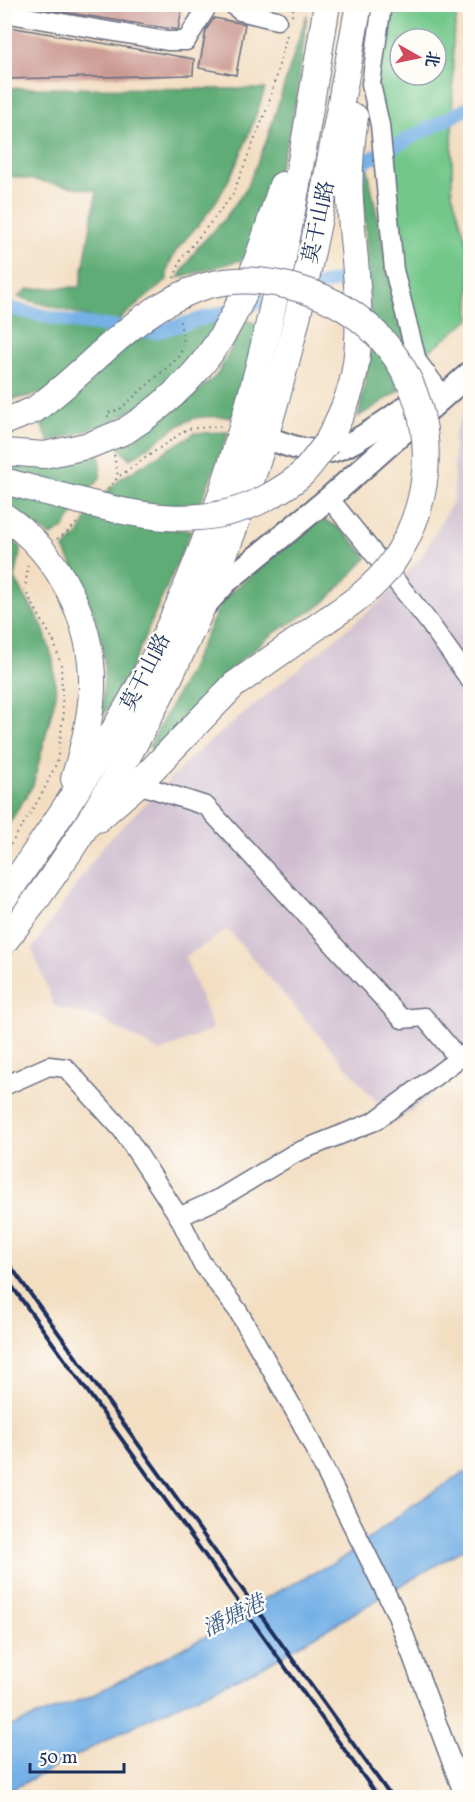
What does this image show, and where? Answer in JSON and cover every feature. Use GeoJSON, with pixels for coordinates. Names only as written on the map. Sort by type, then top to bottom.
{"type":"FeatureCollection","features":[{"type":"Feature","properties":{"kind":"highway"},"geometry":{"type":"LineString","coordinates":[[4,452],[44,455],[90,445],[125,431],[171,399],[221,341],[243,300],[270,262],[314,82],[327,4]]}},
{"type":"Feature","properties":{"kind":"highway"},"geometry":{"type":"LineString","coordinates":[[4,481],[136,514],[186,519],[221,515],[256,503],[302,473],[327,443],[344,411],[354,376],[358,340],[350,198],[350,150],[358,96],[360,4]]}},
{"type":"Feature","properties":{"kind":"highway","name":"莫干山路"},"geometry":{"type":"LineString","coordinates":[[4,898],[106,744],[158,650],[254,431],[298,308],[315,247],[360,4]]}},
{"type":"Feature","properties":{"kind":"highway","name":"莫干山路"},"geometry":{"type":"LineString","coordinates":[[4,942],[26,915],[76,840],[151,712],[232,535],[254,431],[270,321],[270,262]]}},
{"type":"Feature","properties":{"kind":"highway"},"geometry":{"type":"LineString","coordinates":[[4,422],[34,410],[65,388],[136,323],[169,300],[206,286],[238,281],[267,282],[316,294],[344,308],[377,334],[402,364],[420,406],[426,431],[427,460],[417,511],[392,563],[356,600],[234,685],[138,784],[76,840]]}},
{"type":"Feature","properties":{"kind":"highway"},"geometry":{"type":"LineString","coordinates":[[4,516],[54,566],[71,593],[88,641],[92,689],[84,745],[65,809]]}},
{"type":"Feature","properties":{"kind":"main road"},"geometry":{"type":"LineString","coordinates":[[254,431],[289,446],[329,451],[345,447],[471,358]]}},
{"type":"Feature","properties":{"kind":"main road","name":"莫干山路"},"geometry":{"type":"LineString","coordinates":[[200,609],[226,582],[329,498],[471,373]]}},
{"type":"Feature","properties":{"kind":"street"},"geometry":{"type":"LineString","coordinates":[[4,12],[167,41],[186,41],[209,4]]}},
{"type":"Feature","properties":{"kind":"street"},"geometry":{"type":"LineString","coordinates":[[232,4],[240,11],[277,20]]}},
{"type":"Feature","properties":{"kind":"street"},"geometry":{"type":"LineString","coordinates":[[382,4],[371,84],[380,125],[394,270],[417,362],[435,385]]}},
{"type":"Feature","properties":{"kind":"street"},"geometry":{"type":"LineString","coordinates":[[329,498],[428,621],[471,680]]}},
{"type":"Feature","properties":{"kind":"street"},"geometry":{"type":"LineString","coordinates":[[138,784],[206,806],[402,1020],[423,1017],[465,1054],[375,1120],[295,1153],[220,1197],[179,1217]]}},
{"type":"Feature","properties":{"kind":"street"},"geometry":{"type":"LineString","coordinates":[[4,1086],[49,1066],[66,1068],[123,1131],[179,1217],[201,1262],[238,1311],[301,1422],[359,1537],[396,1613],[465,1797]]}},
{"type":"Feature","properties":{"kind":"path"},"geometry":{"type":"LineString","coordinates":[[175,288],[174,278],[182,258],[232,196],[268,106],[294,4]]}},
{"type":"Feature","properties":{"kind":"path"},"geometry":{"type":"LineString","coordinates":[[177,308],[184,342]]}},
{"type":"Feature","properties":{"kind":"path"},"geometry":{"type":"LineString","coordinates":[[104,493],[118,477],[187,429],[254,431]]}},
{"type":"Feature","properties":{"kind":"path"},"geometry":{"type":"LineString","coordinates":[[53,541],[69,531],[83,516]]}},
{"type":"Feature","properties":{"kind":"path"},"geometry":{"type":"LineString","coordinates":[[4,855],[42,794],[57,762],[63,718],[63,687],[58,653],[26,590],[28,560]]}},
{"type":"Feature","properties":{"kind":"shaded area"},"geometry":{"type":"Polygon","coordinates":[[[470,396],[470,1066],[395,1123],[228,930],[185,957],[213,1029],[160,1052],[100,1019],[54,1006],[32,949],[103,846],[196,753],[382,600],[421,558],[454,499],[454,435],[470,396]]]}},
{"type":"Feature","properties":{"kind":"green space"},"geometry":{"type":"Polygon","coordinates":[[[387,5],[459,5],[453,38],[452,193],[470,253],[470,319],[429,351],[415,336],[394,270],[376,79],[387,5]]]}},
{"type":"Feature","properties":{"kind":"green space"},"geometry":{"type":"Polygon","coordinates":[[[307,14],[298,91],[289,136],[249,258],[178,278],[198,247],[223,221],[246,189],[266,142],[307,14]]]}},
{"type":"Feature","properties":{"kind":"green space"},"geometry":{"type":"Polygon","coordinates":[[[5,88],[265,89],[247,140],[232,173],[215,203],[174,254],[167,271],[167,280],[114,324],[18,297],[28,289],[80,287],[97,191],[5,175],[5,88]]]}},
{"type":"Feature","properties":{"kind":"green space"},"geometry":{"type":"Polygon","coordinates":[[[367,165],[389,276],[418,373],[370,314],[362,168],[367,165]]]}},
{"type":"Feature","properties":{"kind":"green space"},"geometry":{"type":"Polygon","coordinates":[[[5,313],[106,331],[53,391],[5,401],[5,313]]]}},
{"type":"Feature","properties":{"kind":"green space"},"geometry":{"type":"Polygon","coordinates":[[[246,320],[262,326],[234,417],[192,419],[130,459],[119,448],[181,405],[217,375],[246,320]]]}},
{"type":"Feature","properties":{"kind":"green space"},"geometry":{"type":"Polygon","coordinates":[[[220,321],[185,367],[148,401],[104,424],[49,442],[39,420],[65,403],[133,338],[220,321]]]}},
{"type":"Feature","properties":{"kind":"green space"},"geometry":{"type":"Polygon","coordinates":[[[369,340],[390,364],[399,391],[358,417],[371,351],[369,340]]]}},
{"type":"Feature","properties":{"kind":"green space"},"geometry":{"type":"Polygon","coordinates":[[[229,432],[199,507],[163,508],[104,494],[120,479],[195,433],[229,432]]]}},
{"type":"Feature","properties":{"kind":"green space"},"geometry":{"type":"Polygon","coordinates":[[[100,455],[100,478],[88,492],[5,474],[5,463],[66,460],[100,455]]]}},
{"type":"Feature","properties":{"kind":"green space"},"geometry":{"type":"Polygon","coordinates":[[[4,491],[76,510],[63,529],[51,536],[5,504],[4,491]]]}},
{"type":"Feature","properties":{"kind":"green space"},"geometry":{"type":"Polygon","coordinates":[[[90,512],[144,526],[191,531],[131,669],[101,719],[104,670],[99,633],[84,590],[64,549],[79,534],[90,512]]]}},
{"type":"Feature","properties":{"kind":"green space"},"geometry":{"type":"Polygon","coordinates":[[[323,520],[342,531],[367,558],[324,603],[274,633],[223,675],[154,750],[149,747],[223,599],[313,523],[323,520]]]}},
{"type":"Feature","properties":{"kind":"green space"},"geometry":{"type":"Polygon","coordinates":[[[5,531],[21,548],[15,579],[42,625],[53,660],[56,695],[33,785],[5,830],[5,531]]]}},
{"type":"Feature","properties":{"kind":"water"},"geometry":{"type":"Polygon","coordinates":[[[470,1469],[470,1545],[264,1666],[139,1723],[5,1793],[5,1728],[91,1696],[210,1634],[258,1602],[346,1556],[411,1506],[470,1469]]]}},
{"type":"Feature","properties":{"kind":"building"},"geometry":{"type":"Polygon","coordinates":[[[45,4],[183,4],[178,30],[44,9],[45,4]]]}},
{"type":"Feature","properties":{"kind":"building"},"geometry":{"type":"Polygon","coordinates":[[[214,18],[245,24],[236,75],[199,68],[206,30],[214,18]]]}},
{"type":"Feature","properties":{"kind":"building"},"geometry":{"type":"Polygon","coordinates":[[[4,26],[194,59],[193,75],[4,79],[4,26]]]}},
{"type":"Feature","properties":{"kind":"waterway"},"geometry":{"type":"LineString","coordinates":[[359,176],[358,165],[470,107]]}},
{"type":"Feature","properties":{"kind":"waterway"},"geometry":{"type":"LineString","coordinates":[[304,289],[361,275]]}},
{"type":"Feature","properties":{"kind":"waterway"},"geometry":{"type":"LineString","coordinates":[[4,307],[72,322],[156,332],[277,297]]}},
{"type":"Feature","properties":{"kind":"railway"},"geometry":{"type":"LineString","coordinates":[[4,1257],[392,1798]]}},
{"type":"Feature","properties":{"kind":"railway"},"geometry":{"type":"LineString","coordinates":[[4,1275],[379,1798]]}},
{"type":"Feature","properties":{"kind":"water label","name":"潘塘港"},"geometry":{"type":"Point","coordinates":[233,1615]}}]}
